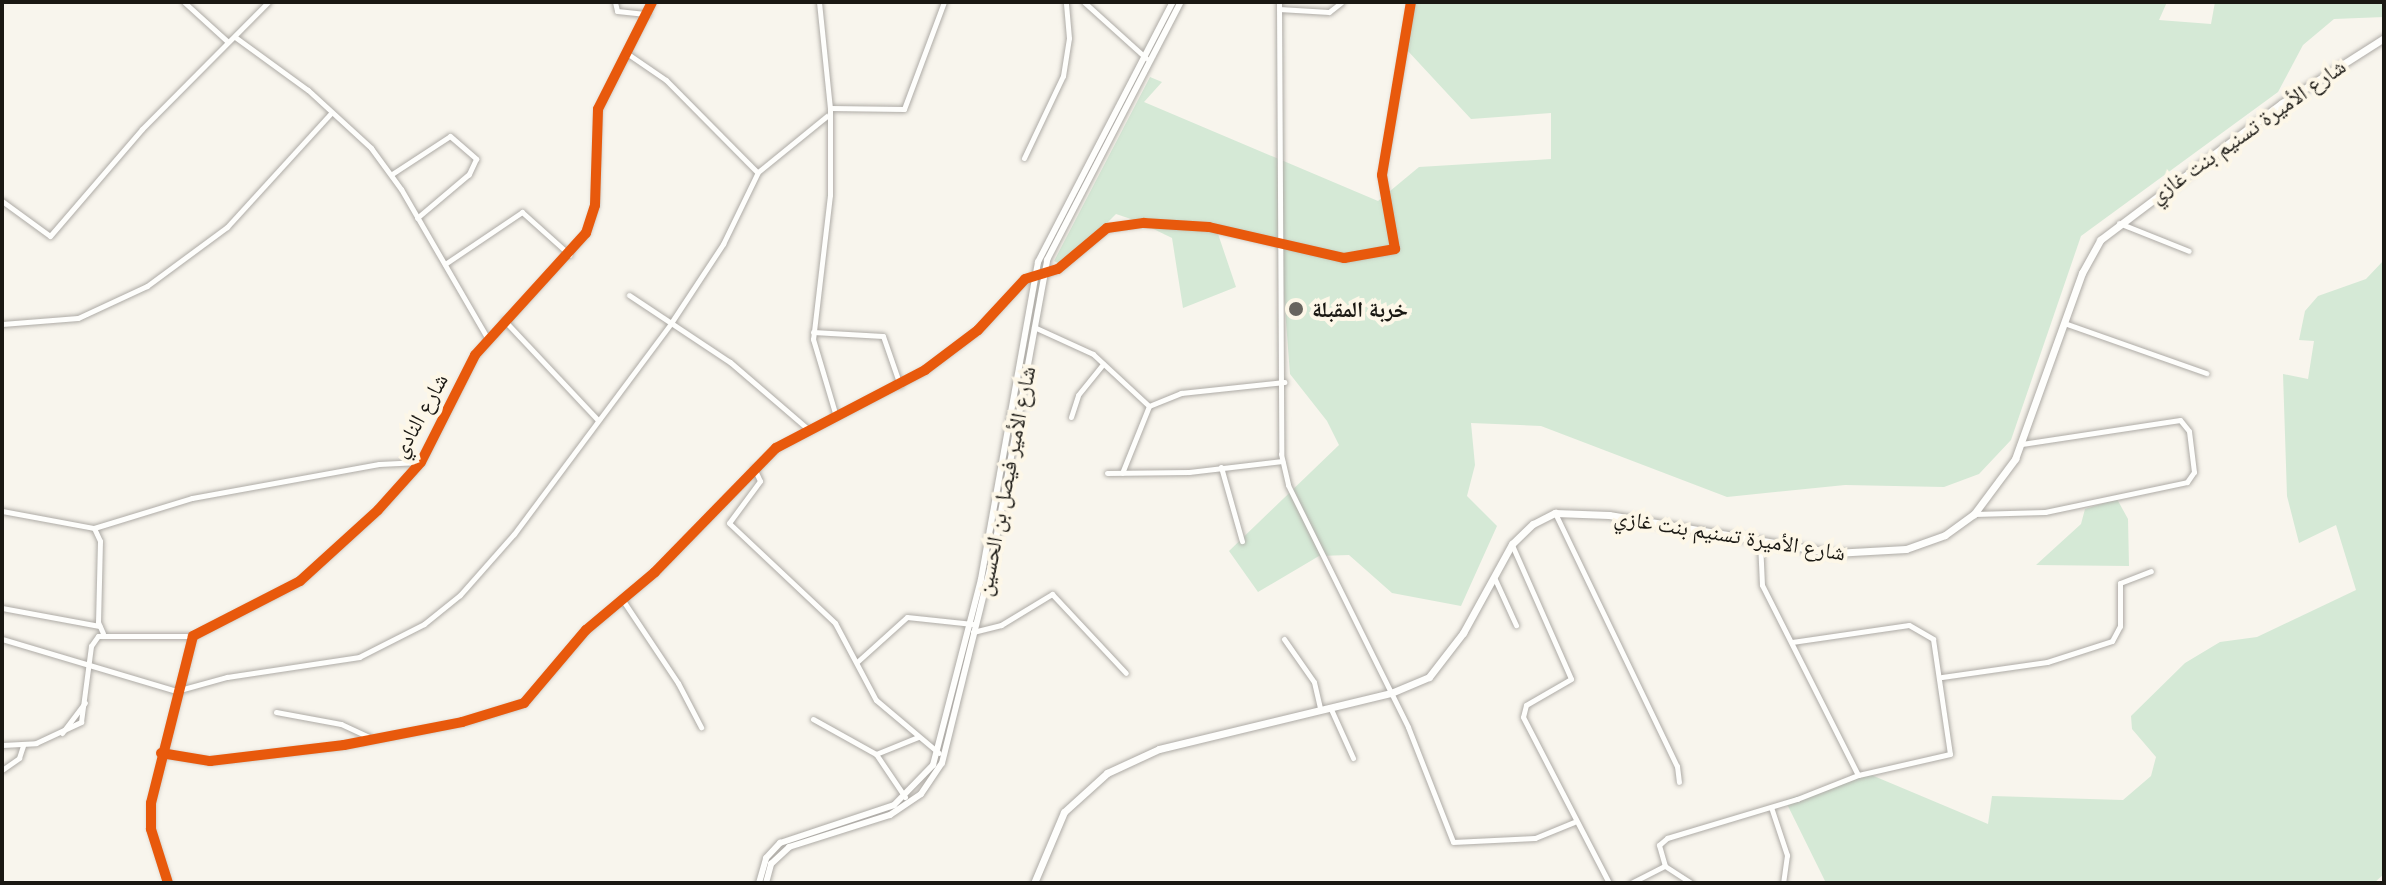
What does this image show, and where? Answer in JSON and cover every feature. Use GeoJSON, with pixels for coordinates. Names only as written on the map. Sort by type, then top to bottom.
{"type":"FeatureCollection","features":[{"type":"Feature","properties":{"kind":"main road","name":"شارع الأميرة تسنيم بنت غازي"},"geometry":{"type":"LineString","coordinates":[[1555,513],[1609,515],[1834,553],[1906,549],[1934,541],[1973,514],[2000,485],[2022,444],[2064,323],[2096,245],[2118,223],[2282,103],[2384,38]]}},
{"type":"Feature","properties":{"kind":"main road"},"geometry":{"type":"LineString","coordinates":[[1034,883],[1064,812],[1107,773],[1159,749],[1391,693],[1436,671],[1512,544],[1533,524],[1555,513]]}},
{"type":"Feature","properties":{"kind":"street"},"geometry":{"type":"LineString","coordinates":[[184,2],[228,42]]}},
{"type":"Feature","properties":{"kind":"street"},"geometry":{"type":"LineString","coordinates":[[2,201],[50,236],[142,129],[268,2]]}},
{"type":"Feature","properties":{"kind":"street"},"geometry":{"type":"LineString","coordinates":[[615,2],[617,11],[648,14]]}},
{"type":"Feature","properties":{"kind":"street","name":"شارع النادي"},"geometry":{"type":"LineString","coordinates":[[193,636],[300,581],[378,510],[421,462],[488,339],[570,255],[593,215],[598,109],[652,2]]}},
{"type":"Feature","properties":{"kind":"street"},"geometry":{"type":"LineString","coordinates":[[819,2],[830,108],[827,116],[830,195],[813,332],[836,416]]}},
{"type":"Feature","properties":{"kind":"street"},"geometry":{"type":"LineString","coordinates":[[830,108],[904,109],[944,2]]}},
{"type":"Feature","properties":{"kind":"street"},"geometry":{"type":"LineString","coordinates":[[1024,158],[1063,76],[1069,38],[1066,2]]}},
{"type":"Feature","properties":{"kind":"street"},"geometry":{"type":"LineString","coordinates":[[1084,2],[1147,58]]}},
{"type":"Feature","properties":{"kind":"street","name":"شارع الأمير فيصل بن الحسين"},"geometry":{"type":"LineString","coordinates":[[1147,58],[1173,2]]}},
{"type":"Feature","properties":{"kind":"street","name":"شارع الأمير فيصل بن الحسين"},"geometry":{"type":"LineString","coordinates":[[759,883],[766,858],[780,843],[877,813],[905,797],[939,753],[972,628],[1048,236],[1181,2]]}},
{"type":"Feature","properties":{"kind":"street"},"geometry":{"type":"LineString","coordinates":[[1342,2],[1329,12],[1279,6],[1284,382],[1282,461],[1299,514],[1391,693],[1456,844],[1541,837],[1574,822]]}},
{"type":"Feature","properties":{"kind":"street"},"geometry":{"type":"LineString","coordinates":[[161,753],[210,761],[462,722],[524,703],[586,630],[676,552],[754,468],[808,429],[900,385],[978,330],[1025,279],[1038,276],[1114,226],[1209,227],[1356,259],[1398,247],[1382,175],[1411,2]]}},
{"type":"Feature","properties":{"kind":"street"},"geometry":{"type":"LineString","coordinates":[[235,37],[363,138],[392,174],[488,339]]}},
{"type":"Feature","properties":{"kind":"street"},"geometry":{"type":"LineString","coordinates":[[628,54],[666,80],[757,172]]}},
{"type":"Feature","properties":{"kind":"street"},"geometry":{"type":"LineString","coordinates":[[2,324],[78,318],[147,286],[227,227],[331,113]]}},
{"type":"Feature","properties":{"kind":"street"},"geometry":{"type":"LineString","coordinates":[[2,639],[88,666],[154,681],[176,691],[227,677],[359,657],[424,624],[460,595],[514,534],[671,323],[723,244],[757,172],[827,116]]}},
{"type":"Feature","properties":{"kind":"street"},"geometry":{"type":"LineString","coordinates":[[392,174],[450,136],[476,159],[469,174],[417,218]]}},
{"type":"Feature","properties":{"kind":"street"},"geometry":{"type":"LineString","coordinates":[[445,264],[522,212],[570,255]]}},
{"type":"Feature","properties":{"kind":"street"},"geometry":{"type":"LineString","coordinates":[[2118,223],[2189,251]]}},
{"type":"Feature","properties":{"kind":"street","name":"شارع الأمير فيصل بن الحسين"},"geometry":{"type":"LineString","coordinates":[[766,883],[771,864],[789,847],[881,819],[929,785],[948,746],[1034,327],[1038,276]]}},
{"type":"Feature","properties":{"kind":"street"},"geometry":{"type":"LineString","coordinates":[[629,295],[730,362],[808,429]]}},
{"type":"Feature","properties":{"kind":"street"},"geometry":{"type":"LineString","coordinates":[[504,320],[597,419]]}},
{"type":"Feature","properties":{"kind":"street"},"geometry":{"type":"LineString","coordinates":[[2064,323],[2206,373]]}},
{"type":"Feature","properties":{"kind":"street"},"geometry":{"type":"LineString","coordinates":[[1034,327],[1076,343],[1149,406]]}},
{"type":"Feature","properties":{"kind":"street"},"geometry":{"type":"LineString","coordinates":[[813,332],[883,336],[900,385]]}},
{"type":"Feature","properties":{"kind":"street"},"geometry":{"type":"LineString","coordinates":[[1071,417],[1078,395],[1103,364]]}},
{"type":"Feature","properties":{"kind":"street"},"geometry":{"type":"LineString","coordinates":[[1122,473],[1131,461],[1149,406],[1181,393],[1284,382]]}},
{"type":"Feature","properties":{"kind":"street"},"geometry":{"type":"LineString","coordinates":[[1973,514],[2045,512],[2187,482],[2194,472],[2189,431],[2180,420],[2022,444]]}},
{"type":"Feature","properties":{"kind":"street"},"geometry":{"type":"LineString","coordinates":[[1131,461],[1136,473]]}},
{"type":"Feature","properties":{"kind":"street"},"geometry":{"type":"LineString","coordinates":[[1107,473],[1282,461]]}},
{"type":"Feature","properties":{"kind":"street"},"geometry":{"type":"LineString","coordinates":[[2,511],[94,528],[192,498],[379,464],[421,462]]}},
{"type":"Feature","properties":{"kind":"street"},"geometry":{"type":"LineString","coordinates":[[1221,467],[1242,541]]}},
{"type":"Feature","properties":{"kind":"street"},"geometry":{"type":"LineString","coordinates":[[754,468],[760,481],[729,523],[832,619],[871,694],[939,753]]}},
{"type":"Feature","properties":{"kind":"street"},"geometry":{"type":"LineString","coordinates":[[1555,513],[1677,766],[1679,782]]}},
{"type":"Feature","properties":{"kind":"street"},"geometry":{"type":"LineString","coordinates":[[94,528],[101,560],[99,626],[103,633]]}},
{"type":"Feature","properties":{"kind":"street"},"geometry":{"type":"LineString","coordinates":[[1760,541],[1762,585],[1858,775]]}},
{"type":"Feature","properties":{"kind":"street"},"geometry":{"type":"LineString","coordinates":[[1512,544],[1571,679],[1522,712],[1574,822],[1609,883]]}},
{"type":"Feature","properties":{"kind":"street"},"geometry":{"type":"LineString","coordinates":[[1942,677],[2047,662],[2112,641],[2120,626],[2120,583],[2151,571]]}},
{"type":"Feature","properties":{"kind":"street"},"geometry":{"type":"LineString","coordinates":[[1493,576],[1516,625]]}},
{"type":"Feature","properties":{"kind":"street"},"geometry":{"type":"LineString","coordinates":[[857,662],[907,617],[972,628],[1015,618],[1052,594],[1126,673]]}},
{"type":"Feature","properties":{"kind":"street"},"geometry":{"type":"LineString","coordinates":[[622,599],[678,683],[701,727]]}},
{"type":"Feature","properties":{"kind":"street"},"geometry":{"type":"LineString","coordinates":[[2,608],[99,626]]}},
{"type":"Feature","properties":{"kind":"street"},"geometry":{"type":"LineString","coordinates":[[1691,883],[1665,866],[1660,842],[1771,807],[1858,775],[1948,757],[1942,677],[1933,639],[1909,625],[1792,642]]}},
{"type":"Feature","properties":{"kind":"street"},"geometry":{"type":"LineString","coordinates":[[2,745],[23,746],[61,733],[80,714],[87,696],[88,666],[94,641],[103,633],[193,636],[161,753],[151,829],[168,883]]}},
{"type":"Feature","properties":{"kind":"street"},"geometry":{"type":"LineString","coordinates":[[1284,639],[1314,682],[1353,758]]}},
{"type":"Feature","properties":{"kind":"street"},"geometry":{"type":"LineString","coordinates":[[276,712],[341,724],[370,737]]}},
{"type":"Feature","properties":{"kind":"street"},"geometry":{"type":"LineString","coordinates":[[813,719],[876,754],[905,797]]}},
{"type":"Feature","properties":{"kind":"street"},"geometry":{"type":"LineString","coordinates":[[876,754],[918,737]]}},
{"type":"Feature","properties":{"kind":"street"},"geometry":{"type":"LineString","coordinates":[[2,770],[19,758],[23,746]]}},
{"type":"Feature","properties":{"kind":"street"},"geometry":{"type":"LineString","coordinates":[[1771,807],[1787,855],[1783,883]]}},
{"type":"Feature","properties":{"kind":"street"},"geometry":{"type":"LineString","coordinates":[[1631,883],[1665,866]]}},
{"type":"Feature","properties":{"kind":"green space"},"geometry":{"type":"Polygon","coordinates":[[[1415,2],[2167,2],[2159,20],[2211,24],[2215,2],[2384,2],[2384,17],[2334,19],[2303,45],[2278,92],[2081,236],[2011,440],[1979,474],[1944,487],[1845,485],[1727,497],[1541,426],[1471,423],[1475,465],[1467,496],[1497,526],[1461,606],[1392,593],[1349,555],[1319,556],[1258,592],[1229,551],[1339,445],[1327,421],[1290,374],[1280,244],[1216,228],[1236,287],[1183,308],[1172,238],[1137,221],[1116,214],[1064,266],[1054,261],[1150,77],[1162,82],[1144,102],[1378,201],[1419,167],[1551,159],[1551,113],[1471,119],[1407,50],[1415,2]]]}},
{"type":"Feature","properties":{"kind":"green space"},"geometry":{"type":"Polygon","coordinates":[[[2384,260],[2384,874],[2374,883],[1826,883],[1785,800],[1869,774],[1988,824],[1992,796],[2123,800],[2151,776],[2156,757],[2132,729],[2131,716],[2185,663],[2220,642],[2257,637],[2356,590],[2336,525],[2299,543],[2287,496],[2283,374],[2308,379],[2314,341],[2299,340],[2305,311],[2318,296],[2366,279],[2384,260]]]}},
{"type":"Feature","properties":{"kind":"green space"},"geometry":{"type":"Polygon","coordinates":[[[2117,499],[2128,519],[2129,566],[2036,565],[2081,524],[2085,509],[2117,499]]]}},
{"type":"Feature","properties":{"kind":"cycle path"},"geometry":{"type":"LineString","coordinates":[[168,883],[151,829],[151,803],[193,636],[300,581],[378,510],[421,462],[475,355],[586,233],[595,205],[598,109],[652,2]]}},
{"type":"Feature","properties":{"kind":"cycle path"},"geometry":{"type":"LineString","coordinates":[[161,753],[210,761],[344,745],[462,722],[524,703],[586,630],[655,572],[776,448],[925,370],[978,330],[1025,279],[1058,269],[1107,228],[1144,223],[1209,227],[1344,258],[1395,249],[1382,175],[1411,2]]}},
{"type":"Feature","properties":{"kind":"place","name":"خربة المقبلة"},"geometry":{"type":"Point","coordinates":[1296,309]}}]}
